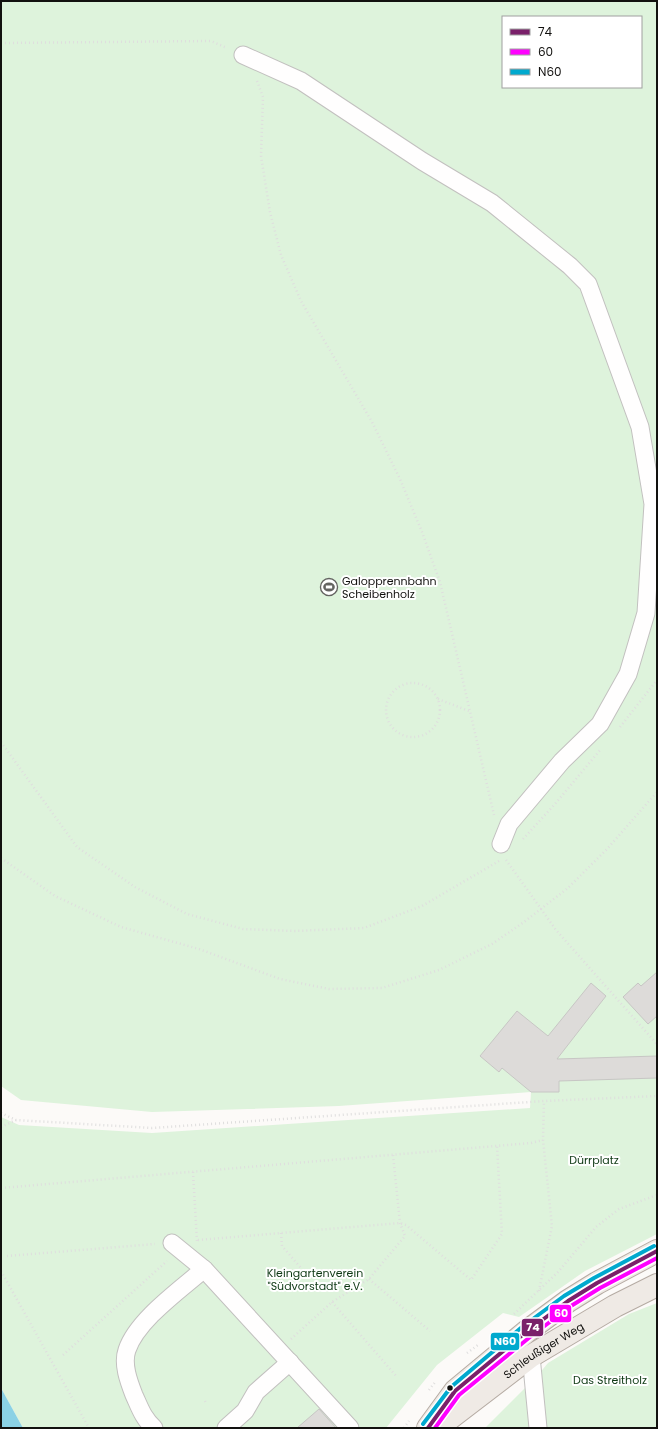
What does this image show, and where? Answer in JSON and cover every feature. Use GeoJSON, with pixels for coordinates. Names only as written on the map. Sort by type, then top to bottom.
{"type":"FeatureCollection","features":[{"type":"Feature","properties":{"kind":"main road","name":"Schleußiger Weg"},"geometry":{"type":"LineString","coordinates":[[428,1428],[455,1391],[526,1332],[580,1294],[627,1266],[657,1251]]}},
{"type":"Feature","properties":{"kind":"main road","name":"Schleußiger Weg"},"geometry":{"type":"LineString","coordinates":[[437,1428],[531,1356],[615,1306],[657,1285]]}},
{"type":"Feature","properties":{"kind":"lane"},"geometry":{"type":"LineString","coordinates":[[243,55],[301,81],[422,161],[492,204],[570,266],[588,284],[640,426],[653,504],[646,613],[628,674],[600,724],[562,761],[509,824],[501,844]]}},
{"type":"Feature","properties":{"kind":"lane"},"geometry":{"type":"LineString","coordinates":[[176,1246],[204,1269],[350,1428]]}},
{"type":"Feature","properties":{"kind":"lane"},"geometry":{"type":"LineString","coordinates":[[154,1428],[145,1420],[127,1378],[126,1352],[135,1333],[155,1312],[204,1269]]}},
{"type":"Feature","properties":{"kind":"lane"},"geometry":{"type":"LineString","coordinates":[[226,1428],[245,1411],[256,1392],[284,1356]]}},
{"type":"Feature","properties":{"kind":"lane"},"geometry":{"type":"LineString","coordinates":[[531,1356],[538,1428]]}},
{"type":"Feature","properties":{"kind":"path"},"geometry":{"type":"LineString","coordinates":[[1,43],[211,41],[243,55],[253,70],[263,97],[261,156],[270,212],[281,255],[301,301],[372,422],[400,478],[440,582],[501,844]]}},
{"type":"Feature","properties":{"kind":"path"},"geometry":{"type":"LineString","coordinates":[[619,728],[657,680]]}},
{"type":"Feature","properties":{"kind":"path"},"geometry":{"type":"LineString","coordinates":[[438,699],[440,708],[435,725],[429,732],[421,736],[412,737],[399,733],[390,724],[386,716],[388,698],[400,685],[409,683],[418,683],[426,686],[438,699],[470,711]]}},
{"type":"Feature","properties":{"kind":"path"},"geometry":{"type":"LineString","coordinates":[[1,742],[77,847],[135,887],[187,914],[243,929],[295,931],[364,928],[422,906],[505,858],[540,911],[656,1043],[657,1042]]}},
{"type":"Feature","properties":{"kind":"path"},"geometry":{"type":"LineString","coordinates":[[520,842],[556,804],[604,746]]}},
{"type":"Feature","properties":{"kind":"path"},"geometry":{"type":"LineString","coordinates":[[1,858],[55,896],[121,927],[199,949],[280,979],[329,989],[382,988],[439,970],[492,944],[540,911],[568,888],[607,849],[657,792]]}},
{"type":"Feature","properties":{"kind":"path"},"geometry":{"type":"LineString","coordinates":[[1,1113],[16,1120],[152,1128],[544,1101],[657,1096]]}},
{"type":"Feature","properties":{"kind":"path"},"geometry":{"type":"LineString","coordinates":[[539,1291],[552,1226],[543,1140],[544,1101]]}},
{"type":"Feature","properties":{"kind":"path"},"geometry":{"type":"LineString","coordinates":[[1,1127],[16,1120]]}},
{"type":"Feature","properties":{"kind":"path"},"geometry":{"type":"LineString","coordinates":[[1,1188],[531,1143],[543,1140]]}},
{"type":"Feature","properties":{"kind":"path"},"geometry":{"type":"LineString","coordinates":[[7,1256],[176,1246],[198,1240],[400,1224],[406,1225],[470,1280],[502,1234],[497,1146]]}},
{"type":"Feature","properties":{"kind":"path"},"geometry":{"type":"LineString","coordinates":[[393,1155],[400,1224],[405,1236]]}},
{"type":"Feature","properties":{"kind":"path"},"geometry":{"type":"LineString","coordinates":[[193,1172],[198,1240]]}},
{"type":"Feature","properties":{"kind":"path"},"geometry":{"type":"LineString","coordinates":[[512,1320],[513,1315],[558,1272],[596,1227],[619,1209],[641,1199],[657,1195]]}},
{"type":"Feature","properties":{"kind":"path"},"geometry":{"type":"LineString","coordinates":[[284,1356],[332,1302],[369,1279],[410,1229]]}},
{"type":"Feature","properties":{"kind":"path"},"geometry":{"type":"LineString","coordinates":[[281,1234],[282,1246],[301,1268]]}},
{"type":"Feature","properties":{"kind":"path"},"geometry":{"type":"LineString","coordinates":[[63,1355],[176,1246],[198,1240]]}},
{"type":"Feature","properties":{"kind":"path"},"geometry":{"type":"LineString","coordinates":[[1,1271],[89,1428]]}},
{"type":"Feature","properties":{"kind":"path"},"geometry":{"type":"LineString","coordinates":[[369,1279],[430,1331]]}},
{"type":"Feature","properties":{"kind":"path"},"geometry":{"type":"LineString","coordinates":[[332,1302],[397,1377]]}},
{"type":"Feature","properties":{"kind":"green space","name":"Galopprennbahn Scheibenholz"},"geometry":{"type":"Polygon","coordinates":[[[1,1],[657,1],[657,1234],[585,1271],[519,1317],[503,1313],[437,1365],[386,1428],[23,1428],[1,1388],[1,1117],[19,1125],[152,1133],[530,1108],[531,1092],[339,1106],[152,1112],[21,1100],[1,1086],[1,1]]]}},
{"type":"Feature","properties":{"kind":"green space","name":"Das Streitholz"},"geometry":{"type":"Polygon","coordinates":[[[657,1303],[657,1428],[544,1428],[538,1375],[548,1363],[629,1314],[657,1303]]]}},
{"type":"Feature","properties":{"kind":"green space"},"geometry":{"type":"Polygon","coordinates":[[[526,1387],[530,1428],[485,1428],[526,1387]]]}},
{"type":"Feature","properties":{"kind":"water"},"geometry":{"type":"Polygon","coordinates":[[[1,1388],[23,1428],[1,1428],[1,1388]]]}},
{"type":"Feature","properties":{"kind":"building"},"geometry":{"type":"Polygon","coordinates":[[[657,972],[657,1016],[648,1024],[623,997],[638,983],[641,986],[657,972]]]}},
{"type":"Feature","properties":{"kind":"building"},"geometry":{"type":"Polygon","coordinates":[[[591,983],[606,996],[557,1059],[657,1056],[657,1078],[559,1081],[559,1092],[531,1092],[502,1068],[499,1072],[480,1056],[517,1011],[548,1036],[591,983]]]}},
{"type":"Feature","properties":{"kind":"building"},"geometry":{"type":"Polygon","coordinates":[[[319,1409],[336,1428],[297,1428],[319,1409]]]}},
{"type":"Feature","properties":{"kind":"transit line","name":"N60"},"geometry":{"type":"LineString","coordinates":[[423,1424],[451,1387],[522,1327],[564,1296],[654,1246]]}},
{"type":"Feature","properties":{"kind":"transit line","name":"74"},"geometry":{"type":"LineString","coordinates":[[428,1428],[455,1391],[526,1332],[568,1301],[597,1283],[657,1251]]}},
{"type":"Feature","properties":{"kind":"transit line","name":"60"},"geometry":{"type":"LineString","coordinates":[[435,1428],[459,1395],[530,1337],[571,1306],[600,1288],[657,1258]]}},
{"type":"Feature","properties":{"kind":"place","name":"Galopprennbahn Scheibenholz"},"geometry":{"type":"Point","coordinates":[329,587]}},
{"type":"Feature","properties":{"kind":"park label","name":"Dürrplatz"},"geometry":{"type":"Point","coordinates":[594,1160]}},
{"type":"Feature","properties":{"kind":"park label","name":"Kleingartenverein \"Südvorstadt\" e.V."},"geometry":{"type":"Point","coordinates":[315,1279]}}]}
